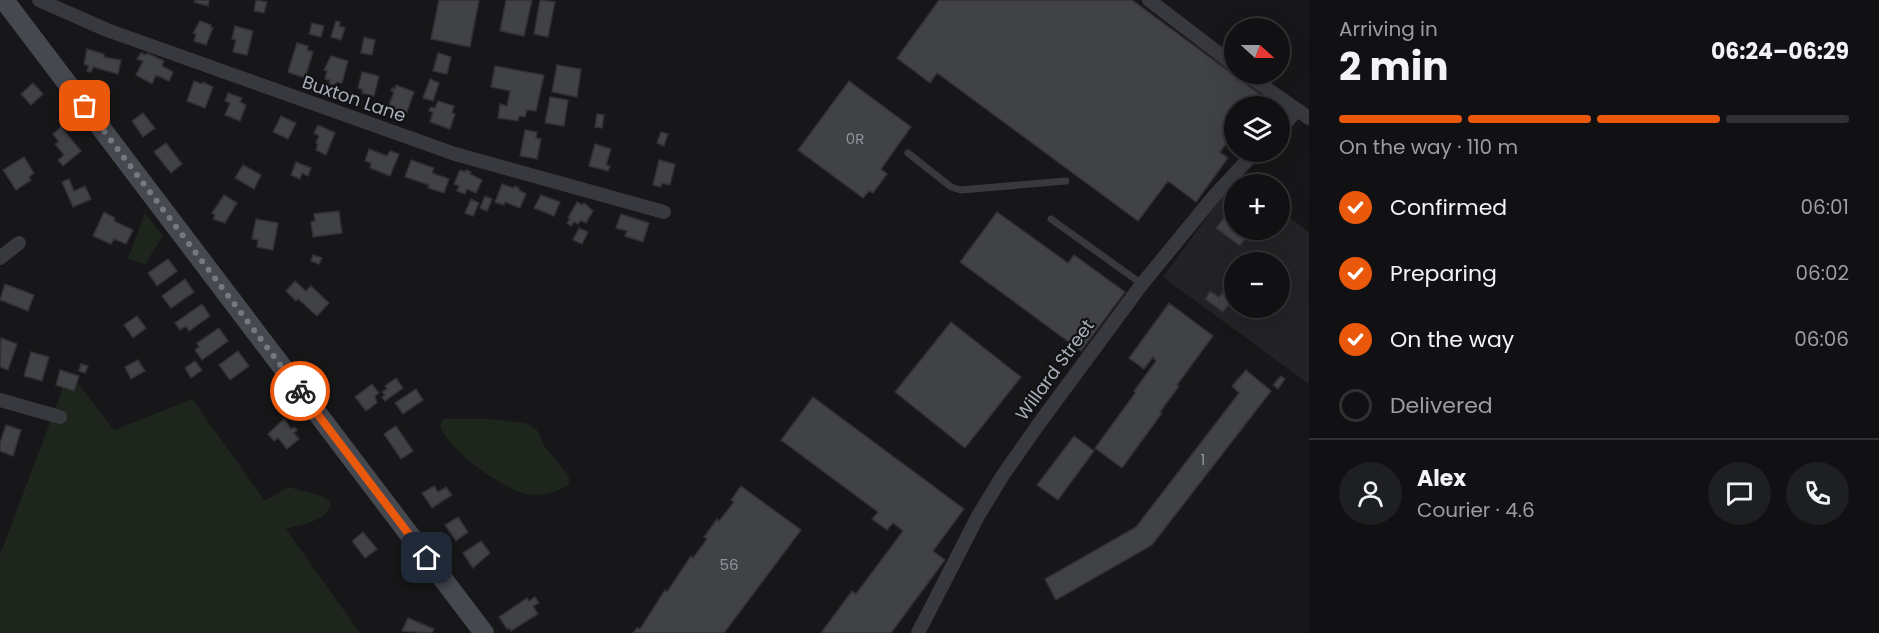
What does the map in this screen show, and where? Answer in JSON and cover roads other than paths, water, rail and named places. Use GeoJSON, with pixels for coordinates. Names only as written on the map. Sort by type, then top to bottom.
{"type":"FeatureCollection","features":[{"type":"Feature","properties":{"kind":"main road"},"geometry":{"type":"LineString","coordinates":[[4,0],[484,633]]}},
{"type":"Feature","properties":{"kind":"street","name":"Buxton Lane"},"geometry":{"type":"LineString","coordinates":[[39,0],[125,37],[455,154],[664,212]]}},
{"type":"Feature","properties":{"kind":"street"},"geometry":{"type":"LineString","coordinates":[[1149,0],[1224,57]]}},
{"type":"Feature","properties":{"kind":"street"},"geometry":{"type":"LineString","coordinates":[[1260,84],[1309,118]]}},
{"type":"Feature","properties":{"kind":"street"},"geometry":{"type":"LineString","coordinates":[[1290,118],[1297,110]]}},
{"type":"Feature","properties":{"kind":"street","name":"Willard Street"},"geometry":{"type":"LineString","coordinates":[[918,633],[978,516],[1003,475],[1142,284],[1215,195],[1246,162]]}},
{"type":"Feature","properties":{"kind":"street"},"geometry":{"type":"LineString","coordinates":[[0,258],[19,243]]}},
{"type":"Feature","properties":{"kind":"street"},"geometry":{"type":"LineString","coordinates":[[0,400],[60,417]]}},
{"type":"Feature","properties":{"kind":"lane"},"geometry":{"type":"LineString","coordinates":[[908,153],[951,187],[961,190],[1066,182]]}},
{"type":"Feature","properties":{"kind":"lane"},"geometry":{"type":"LineString","coordinates":[[1051,219],[1142,284]]}}]}
